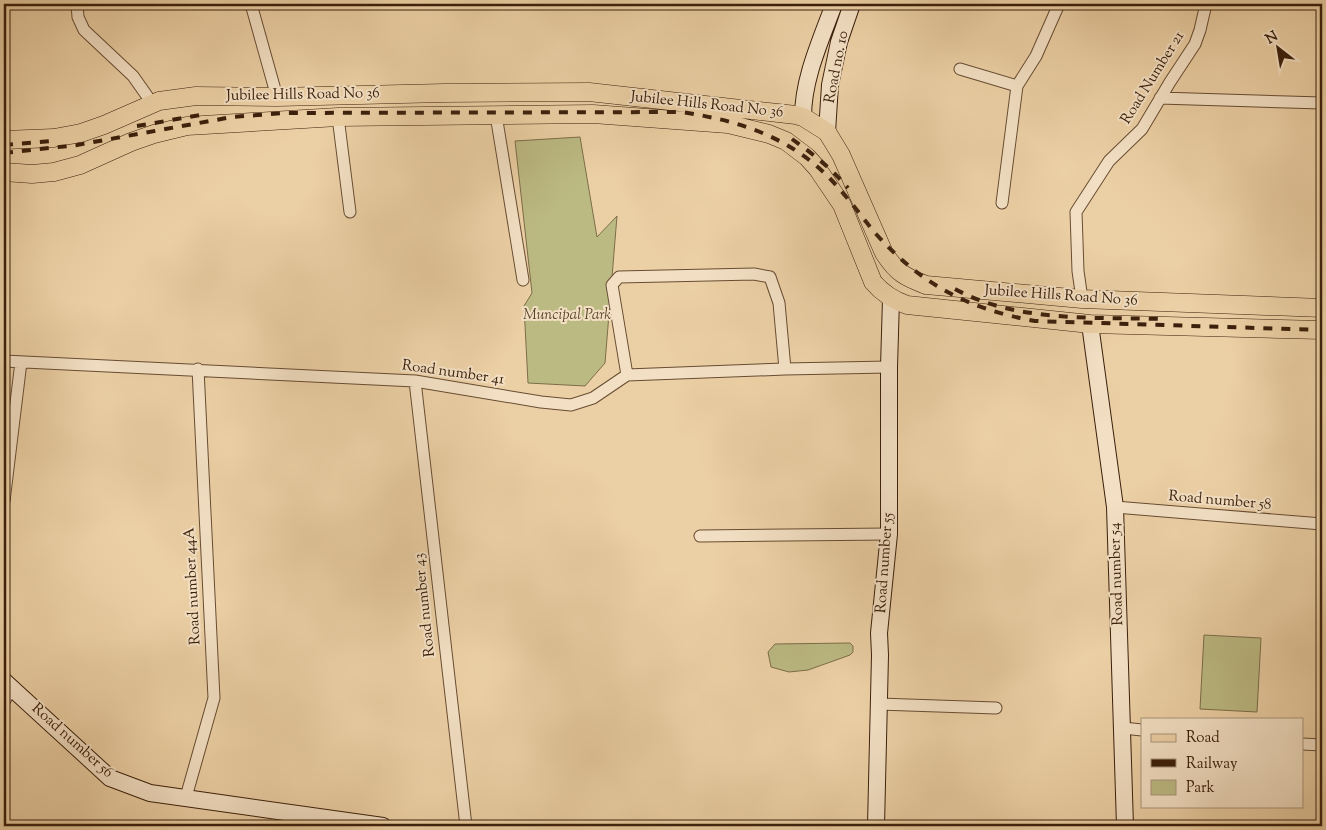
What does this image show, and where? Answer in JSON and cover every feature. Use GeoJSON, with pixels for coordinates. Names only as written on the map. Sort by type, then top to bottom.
{"type":"FeatureCollection","features":[{"type":"Feature","properties":{"kind":"main road","name":"Jubilee Hills Road No 36"},"geometry":{"type":"LineString","coordinates":[[4,140],[54,138],[80,133],[104,125],[159,101],[196,96],[277,97],[589,92],[803,111],[827,132],[841,155],[884,254],[893,267],[904,277],[938,288],[1082,299],[1322,308]]}},
{"type":"Feature","properties":{"kind":"main road"},"geometry":{"type":"LineString","coordinates":[[443,117],[444,93]]}},
{"type":"Feature","properties":{"kind":"main road","name":"Jubilee Hills Road No 36"},"geometry":{"type":"LineString","coordinates":[[4,172],[32,174],[54,172],[80,165],[131,142],[154,134],[187,126],[338,117],[593,114],[728,124],[769,134],[786,141],[807,157],[817,168],[842,205],[873,282],[881,292],[891,299],[907,305],[1090,324],[1322,330]]}},
{"type":"Feature","properties":{"kind":"street"},"geometry":{"type":"LineString","coordinates":[[76,4],[78,17],[84,30],[133,76],[152,104]]}},
{"type":"Feature","properties":{"kind":"street"},"geometry":{"type":"LineString","coordinates":[[251,4],[277,97]]}},
{"type":"Feature","properties":{"kind":"street"},"geometry":{"type":"LineString","coordinates":[[803,111],[808,80],[834,4]]}},
{"type":"Feature","properties":{"kind":"street","name":"Road no. 10"},"geometry":{"type":"LineString","coordinates":[[827,132],[830,85],[839,42],[852,4]]}},
{"type":"Feature","properties":{"kind":"street"},"geometry":{"type":"LineString","coordinates":[[1002,203],[1017,86],[1036,56],[1059,4]]}},
{"type":"Feature","properties":{"kind":"street","name":"Road Number 21"},"geometry":{"type":"LineString","coordinates":[[1082,299],[1078,271],[1076,212],[1109,161],[1142,129],[1195,44],[1206,4]]}},
{"type":"Feature","properties":{"kind":"street"},"geometry":{"type":"LineString","coordinates":[[960,69],[1017,86]]}},
{"type":"Feature","properties":{"kind":"street"},"geometry":{"type":"LineString","coordinates":[[808,80],[814,90],[818,91],[824,90],[830,85]]}},
{"type":"Feature","properties":{"kind":"street"},"geometry":{"type":"LineString","coordinates":[[1160,98],[1322,103]]}},
{"type":"Feature","properties":{"kind":"street"},"geometry":{"type":"LineString","coordinates":[[496,115],[523,280]]}},
{"type":"Feature","properties":{"kind":"street"},"geometry":{"type":"LineString","coordinates":[[338,117],[350,212]]}},
{"type":"Feature","properties":{"kind":"street"},"geometry":{"type":"LineString","coordinates":[[785,369],[779,303],[770,277],[754,274],[618,277],[612,285],[627,375],[785,369],[889,368]]}},
{"type":"Feature","properties":{"kind":"street","name":"Road number 55"},"geometry":{"type":"LineString","coordinates":[[876,826],[879,633],[889,534],[891,299]]}},
{"type":"Feature","properties":{"kind":"street","name":"Road number 54"},"geometry":{"type":"LineString","coordinates":[[1090,324],[1115,507],[1125,826]]}},
{"type":"Feature","properties":{"kind":"street","name":"Road number 41"},"geometry":{"type":"LineString","coordinates":[[4,361],[415,381],[541,402],[571,405],[593,398],[627,375]]}},
{"type":"Feature","properties":{"kind":"street"},"geometry":{"type":"LineString","coordinates":[[4,501],[21,362]]}},
{"type":"Feature","properties":{"kind":"street","name":"Road number 44A"},"geometry":{"type":"LineString","coordinates":[[186,797],[214,698],[198,369]]}},
{"type":"Feature","properties":{"kind":"street","name":"Road number 43"},"geometry":{"type":"LineString","coordinates":[[415,381],[466,826]]}},
{"type":"Feature","properties":{"kind":"street","name":"Road number 58"},"geometry":{"type":"LineString","coordinates":[[1115,507],[1322,524]]}},
{"type":"Feature","properties":{"kind":"street"},"geometry":{"type":"LineString","coordinates":[[700,536],[889,534]]}},
{"type":"Feature","properties":{"kind":"street"},"geometry":{"type":"LineString","coordinates":[[4,702],[8,684]]}},
{"type":"Feature","properties":{"kind":"street","name":"Road number 56"},"geometry":{"type":"LineString","coordinates":[[8,684],[110,778],[150,793],[383,826]]}},
{"type":"Feature","properties":{"kind":"street"},"geometry":{"type":"LineString","coordinates":[[879,704],[996,708]]}},
{"type":"Feature","properties":{"kind":"street"},"geometry":{"type":"LineString","coordinates":[[1123,728],[1141,730]]}},
{"type":"Feature","properties":{"kind":"street"},"geometry":{"type":"LineString","coordinates":[[1304,744],[1322,745]]}},
{"type":"Feature","properties":{"kind":"green space","name":"Muncipal Park"},"geometry":{"type":"Polygon","coordinates":[[[580,137],[597,237],[617,216],[605,363],[585,386],[528,383],[524,306],[532,293],[515,141],[580,137]]]}},
{"type":"Feature","properties":{"kind":"green space"},"geometry":{"type":"Polygon","coordinates":[[[1204,635],[1261,638],[1257,712],[1200,709],[1204,635]]]}},
{"type":"Feature","properties":{"kind":"green space"},"geometry":{"type":"Polygon","coordinates":[[[850,643],[853,646],[853,652],[850,655],[808,670],[789,672],[771,667],[768,652],[775,644],[850,643]]]}},
{"type":"Feature","properties":{"kind":"railway"},"geometry":{"type":"LineString","coordinates":[[4,153],[77,145],[232,117],[284,113],[681,112],[751,128],[798,152],[831,179],[876,234],[911,267],[929,281],[948,292],[988,310],[1035,321],[1322,330]]}},
{"type":"Feature","properties":{"kind":"railway"},"geometry":{"type":"LineString","coordinates":[[137,126],[206,114]]}},
{"type":"Feature","properties":{"kind":"railway"},"geometry":{"type":"LineString","coordinates":[[792,139],[822,162],[848,188]]}},
{"type":"Feature","properties":{"kind":"railway"},"geometry":{"type":"LineString","coordinates":[[4,145],[51,141]]}},
{"type":"Feature","properties":{"kind":"railway"},"geometry":{"type":"LineString","coordinates":[[955,289],[979,300],[1004,308],[1031,313],[1085,318],[1166,319]]}}]}
